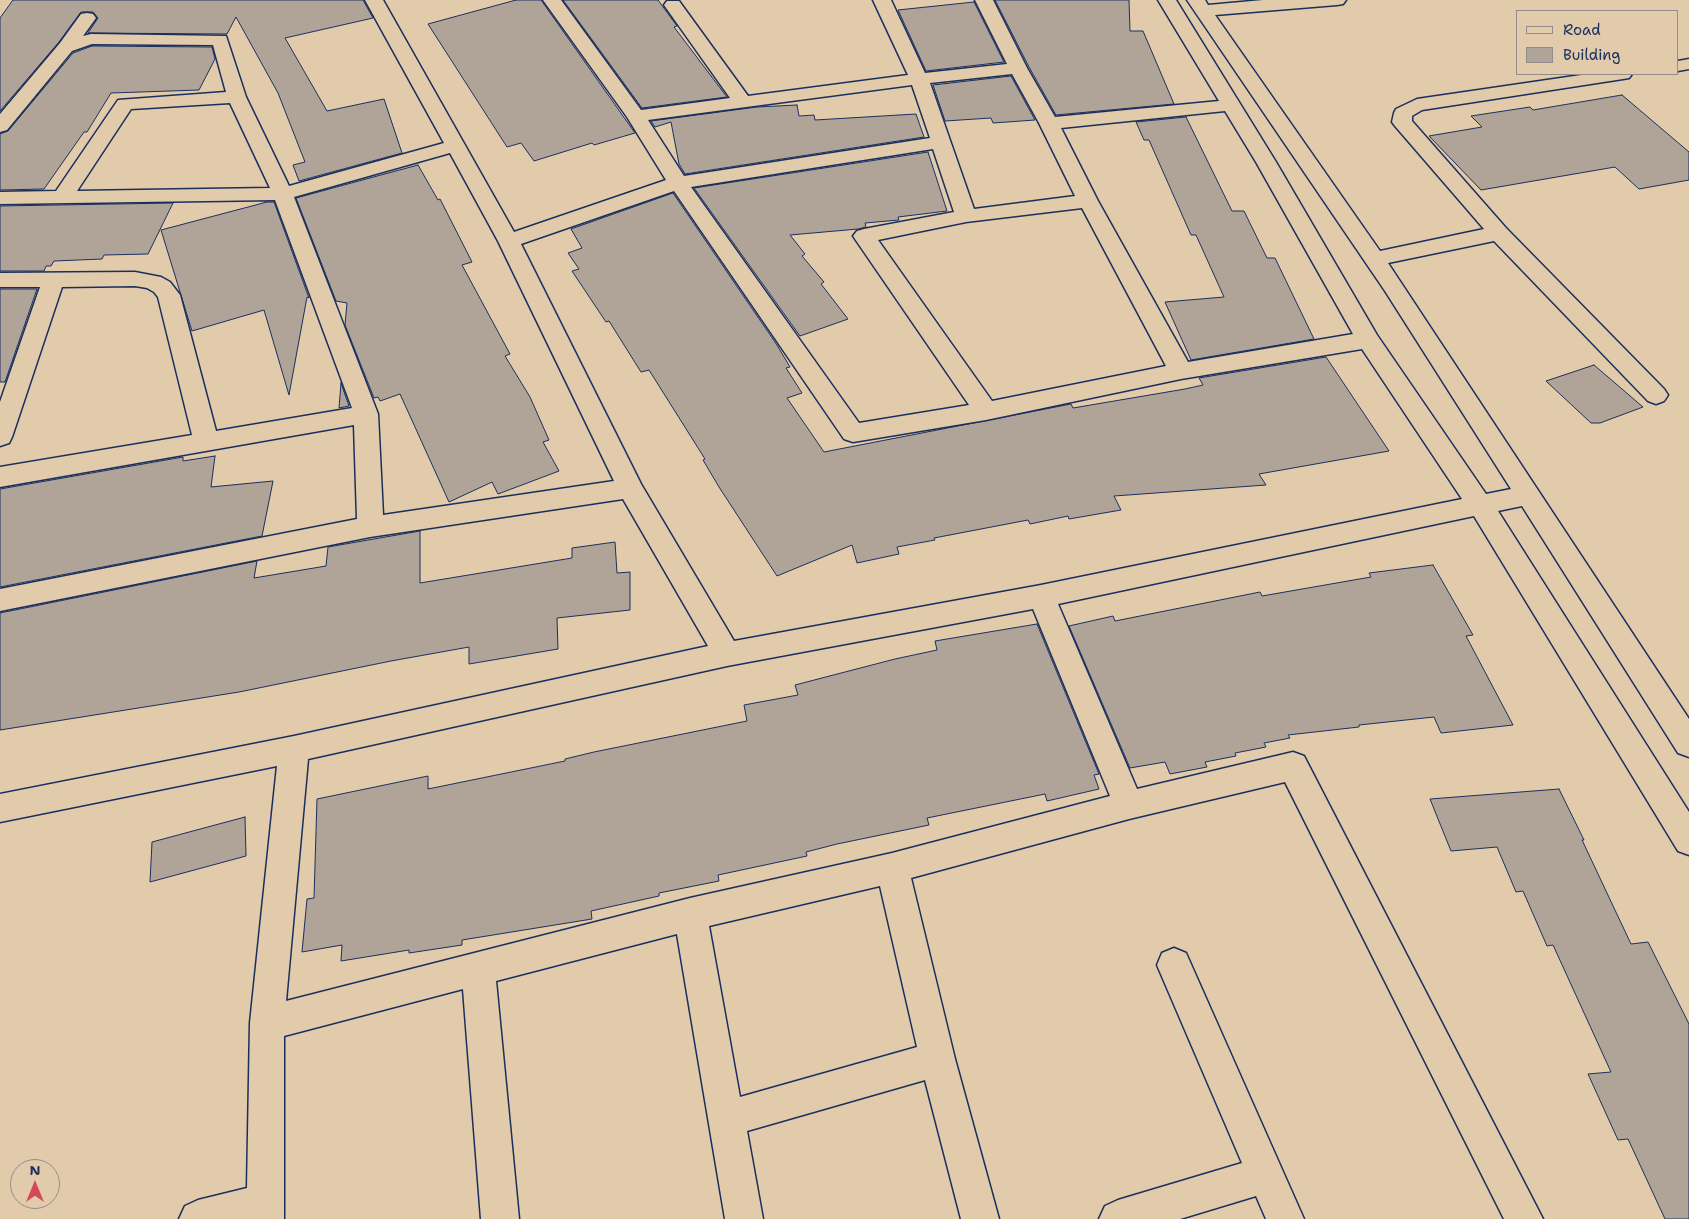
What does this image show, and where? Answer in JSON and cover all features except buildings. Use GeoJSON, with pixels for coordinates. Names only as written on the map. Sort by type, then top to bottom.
{"type":"FeatureCollection","features":[{"type":"Feature","properties":{"kind":"street"},"geometry":{"type":"LineString","coordinates":[[374,0],[509,241],[630,488],[727,654]]}},
{"type":"Feature","properties":{"kind":"street"},"geometry":{"type":"LineString","coordinates":[[552,0],[636,116],[678,184],[853,433],[986,411],[1181,370],[1368,340]]}},
{"type":"Feature","properties":{"kind":"street"},"geometry":{"type":"LineString","coordinates":[[882,0],[919,79],[966,216]]}},
{"type":"Feature","properties":{"kind":"street"},"geometry":{"type":"LineString","coordinates":[[984,0],[1088,201],[1181,370]]}},
{"type":"Feature","properties":{"kind":"street"},"geometry":{"type":"LineString","coordinates":[[1167,0],[1266,162],[1368,340],[1480,505],[1689,840]]}},
{"type":"Feature","properties":{"kind":"street"},"geometry":{"type":"LineString","coordinates":[[1200,6],[1337,0]]}},
{"type":"Feature","properties":{"kind":"street"},"geometry":{"type":"LineString","coordinates":[[673,5],[742,101]]}},
{"type":"Feature","properties":{"kind":"street"},"geometry":{"type":"LineString","coordinates":[[1200,6],[1374,259],[1689,744]]}},
{"type":"Feature","properties":{"kind":"street"},"geometry":{"type":"LineString","coordinates":[[0,126],[66,47],[87,18]]}},
{"type":"Feature","properties":{"kind":"street"},"geometry":{"type":"LineString","coordinates":[[66,47],[91,39],[220,40],[237,97],[283,194],[366,414],[370,527]]}},
{"type":"Feature","properties":{"kind":"street"},"geometry":{"type":"LineString","coordinates":[[636,116],[742,101],[1018,68]]}},
{"type":"Feature","properties":{"kind":"street"},"geometry":{"type":"LineString","coordinates":[[1616,75],[1417,105],[1403,113],[1402,122],[1499,233],[1656,395]]}},
{"type":"Feature","properties":{"kind":"street"},"geometry":{"type":"LineString","coordinates":[[63,196],[125,104],[237,97]]}},
{"type":"Feature","properties":{"kind":"street"},"geometry":{"type":"LineString","coordinates":[[1049,123],[1231,105]]}},
{"type":"Feature","properties":{"kind":"street"},"geometry":{"type":"LineString","coordinates":[[509,241],[678,184],[941,142]]}},
{"type":"Feature","properties":{"kind":"street"},"geometry":{"type":"LineString","coordinates":[[0,198],[283,194],[455,146]]}},
{"type":"Feature","properties":{"kind":"street"},"geometry":{"type":"LineString","coordinates":[[986,411],[864,236],[966,216],[1088,201]]}},
{"type":"Feature","properties":{"kind":"street"},"geometry":{"type":"LineString","coordinates":[[1374,259],[1499,233]]}},
{"type":"Feature","properties":{"kind":"street"},"geometry":{"type":"LineString","coordinates":[[0,437],[54,279]]}},
{"type":"Feature","properties":{"kind":"street"},"geometry":{"type":"LineString","coordinates":[[0,280],[135,279],[153,282],[162,287],[169,295],[206,441]]}},
{"type":"Feature","properties":{"kind":"street"},"geometry":{"type":"LineString","coordinates":[[0,477],[366,414]]}},
{"type":"Feature","properties":{"kind":"street"},"geometry":{"type":"LineString","coordinates":[[0,600],[370,527],[630,488]]}},
{"type":"Feature","properties":{"kind":"street"},"geometry":{"type":"LineString","coordinates":[[0,808],[294,749],[727,654],[1042,596],[1528,495]]}},
{"type":"Feature","properties":{"kind":"street"},"geometry":{"type":"LineString","coordinates":[[1042,596],[1129,805]]}},
{"type":"Feature","properties":{"kind":"street"},"geometry":{"type":"LineString","coordinates":[[198,1219],[265,1210],[267,1023],[294,749]]}},
{"type":"Feature","properties":{"kind":"street"},"geometry":{"type":"LineString","coordinates":[[267,1023],[690,914],[892,868],[1129,805],[1293,766],[1524,1219]]}},
{"type":"Feature","properties":{"kind":"street"},"geometry":{"type":"LineString","coordinates":[[892,868],[936,1060],[980,1219]]}},
{"type":"Feature","properties":{"kind":"street"},"geometry":{"type":"LineString","coordinates":[[690,914],[744,1219]]}},
{"type":"Feature","properties":{"kind":"street"},"geometry":{"type":"LineString","coordinates":[[1174,965],[1285,1219]]}},
{"type":"Feature","properties":{"kind":"street"},"geometry":{"type":"LineString","coordinates":[[478,968],[500,1219]]}},
{"type":"Feature","properties":{"kind":"street"},"geometry":{"type":"LineString","coordinates":[[727,1120],[936,1060]]}},
{"type":"Feature","properties":{"kind":"street"},"geometry":{"type":"LineString","coordinates":[[1118,1219],[1266,1174]]}}]}
